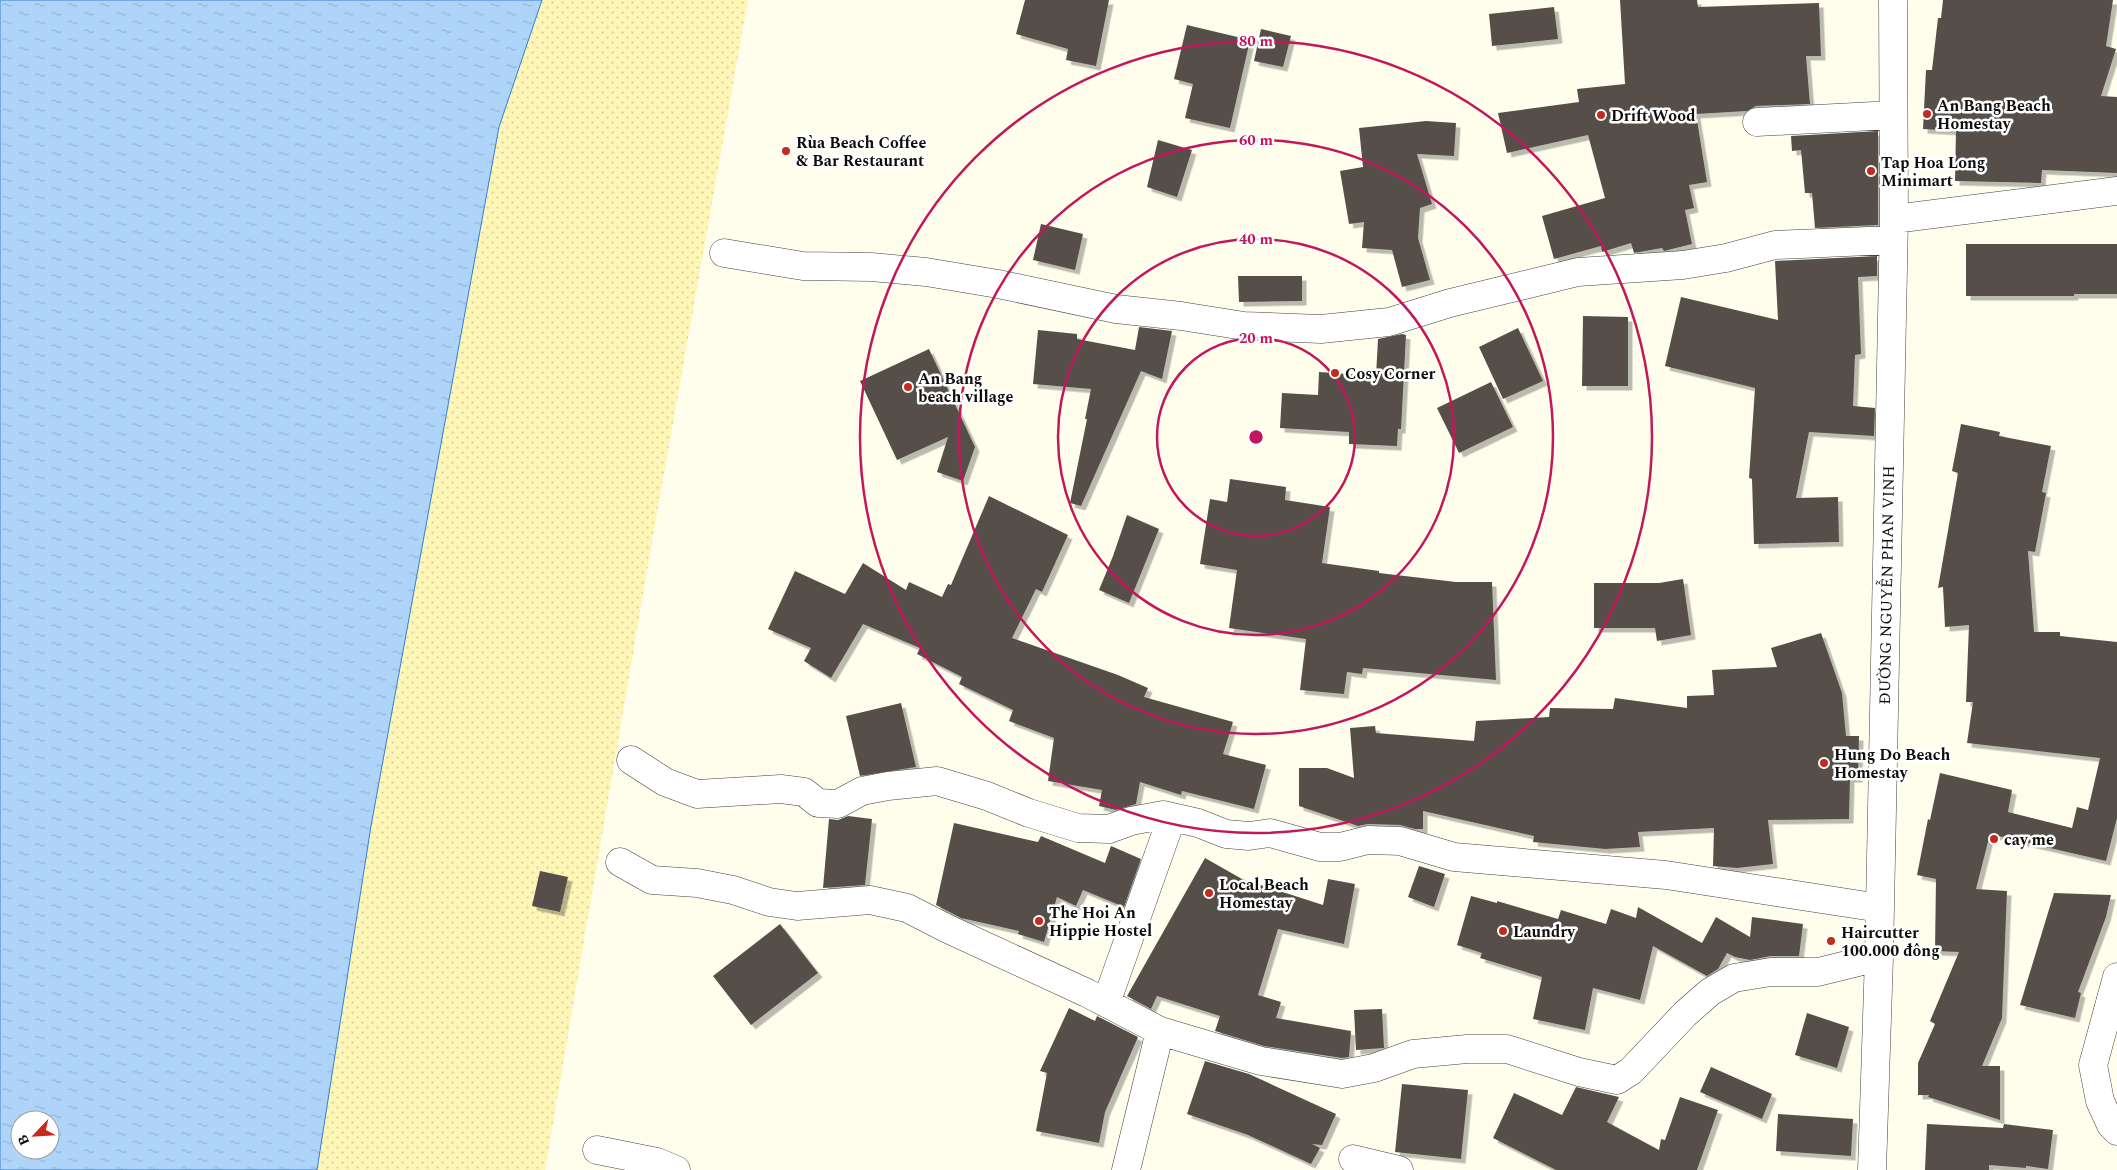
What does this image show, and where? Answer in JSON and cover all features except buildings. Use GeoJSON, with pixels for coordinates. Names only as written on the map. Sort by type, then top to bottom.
{"type":"FeatureCollection","features":[{"type":"Feature","properties":{"kind":"street","name":"ĐƯỜNG NGUYỄN PHAN VINH"},"geometry":{"type":"LineString","coordinates":[[1872,1170],[1879,957],[1893,229],[1893,0]]}},
{"type":"Feature","properties":{"kind":"street"},"geometry":{"type":"LineString","coordinates":[[1757,122],[1894,115]]}},
{"type":"Feature","properties":{"kind":"street"},"geometry":{"type":"LineString","coordinates":[[724,253],[803,266],[871,267],[926,272],[998,284],[1116,309],[1181,316],[1244,326],[1321,329],[1389,322],[1450,303],[1578,272],[1683,266],[1726,258],[1775,245],[1831,241],[2117,191]]}},
{"type":"Feature","properties":{"kind":"street"},"geometry":{"type":"LineString","coordinates":[[631,760],[665,782],[698,794],[780,789],[804,792],[818,802],[838,804],[862,791],[888,786],[937,781],[987,796],[1029,813],[1078,828],[1109,829],[1139,819],[1163,815],[1198,822],[1226,834],[1248,836],[1270,833],[1320,847],[1340,848],[1368,840],[1400,841],[1454,857],[1666,875],[1880,908]]}},
{"type":"Feature","properties":{"kind":"street"},"geometry":{"type":"LineString","coordinates":[[1106,1003],[1172,817]]}},
{"type":"Feature","properties":{"kind":"street"},"geometry":{"type":"LineString","coordinates":[[620,862],[652,880],[697,883],[733,890],[769,902],[798,906],[870,900],[907,908],[1106,1003],[1160,1031],[1261,1060],[1342,1074],[1374,1068],[1413,1054],[1466,1049],[1506,1049],[1579,1072],[1617,1080],[1631,1071],[1685,1014],[1710,992],[1734,978],[1771,972],[1818,972],[1879,957]]}},
{"type":"Feature","properties":{"kind":"street"},"geometry":{"type":"LineString","coordinates":[[2117,977],[2093,1065],[2100,1101],[2111,1126],[2117,1131]]}},
{"type":"Feature","properties":{"kind":"street"},"geometry":{"type":"LineString","coordinates":[[1126,1170],[1160,1031]]}},
{"type":"Feature","properties":{"kind":"street"},"geometry":{"type":"LineString","coordinates":[[596,1150],[657,1162],[676,1170]]}},
{"type":"Feature","properties":{"kind":"street"},"geometry":{"type":"LineString","coordinates":[[1353,1159],[1399,1170]]}},
{"type":"Feature","properties":{"kind":"sand"},"geometry":{"type":"Polygon","coordinates":[[[542,0],[748,0],[653,536],[545,1170],[317,1170],[371,826],[499,127],[542,0]]]}},
{"type":"Feature","properties":{"kind":"water"},"geometry":{"type":"Polygon","coordinates":[[[0,0],[542,0],[499,127],[371,826],[317,1170],[0,1170],[0,0]]]}},
{"type":"Feature","properties":{"kind":"place","name":"An Bang Beach Homestay"},"geometry":{"type":"Point","coordinates":[1927,114]}},
{"type":"Feature","properties":{"kind":"place","name":"Drift Wood"},"geometry":{"type":"Point","coordinates":[1601,115]}},
{"type":"Feature","properties":{"kind":"place","name":"Rùa Beach Coffee & Bar Restaurant"},"geometry":{"type":"Point","coordinates":[786,151]}},
{"type":"Feature","properties":{"kind":"place","name":"Tap Hoa Long Minimart"},"geometry":{"type":"Point","coordinates":[1871,171]}},
{"type":"Feature","properties":{"kind":"place","name":"Cosy Corner"},"geometry":{"type":"Point","coordinates":[1335,373]}},
{"type":"Feature","properties":{"kind":"place","name":"An Bang beach village"},"geometry":{"type":"Point","coordinates":[908,387]}},
{"type":"Feature","properties":{"kind":"place","name":"Hung Do Beach Homestay"},"geometry":{"type":"Point","coordinates":[1824,763]}},
{"type":"Feature","properties":{"kind":"place","name":"cay me"},"geometry":{"type":"Point","coordinates":[1994,839]}},
{"type":"Feature","properties":{"kind":"place","name":"Local Beach Homestay"},"geometry":{"type":"Point","coordinates":[1209,893]}},
{"type":"Feature","properties":{"kind":"place","name":"The Hoi An Hippie Hostel"},"geometry":{"type":"Point","coordinates":[1039,921]}},
{"type":"Feature","properties":{"kind":"place","name":"Laundry"},"geometry":{"type":"Point","coordinates":[1503,931]}},
{"type":"Feature","properties":{"kind":"place","name":"Haircutter 100.000 đông"},"geometry":{"type":"Point","coordinates":[1831,941]}}]}
